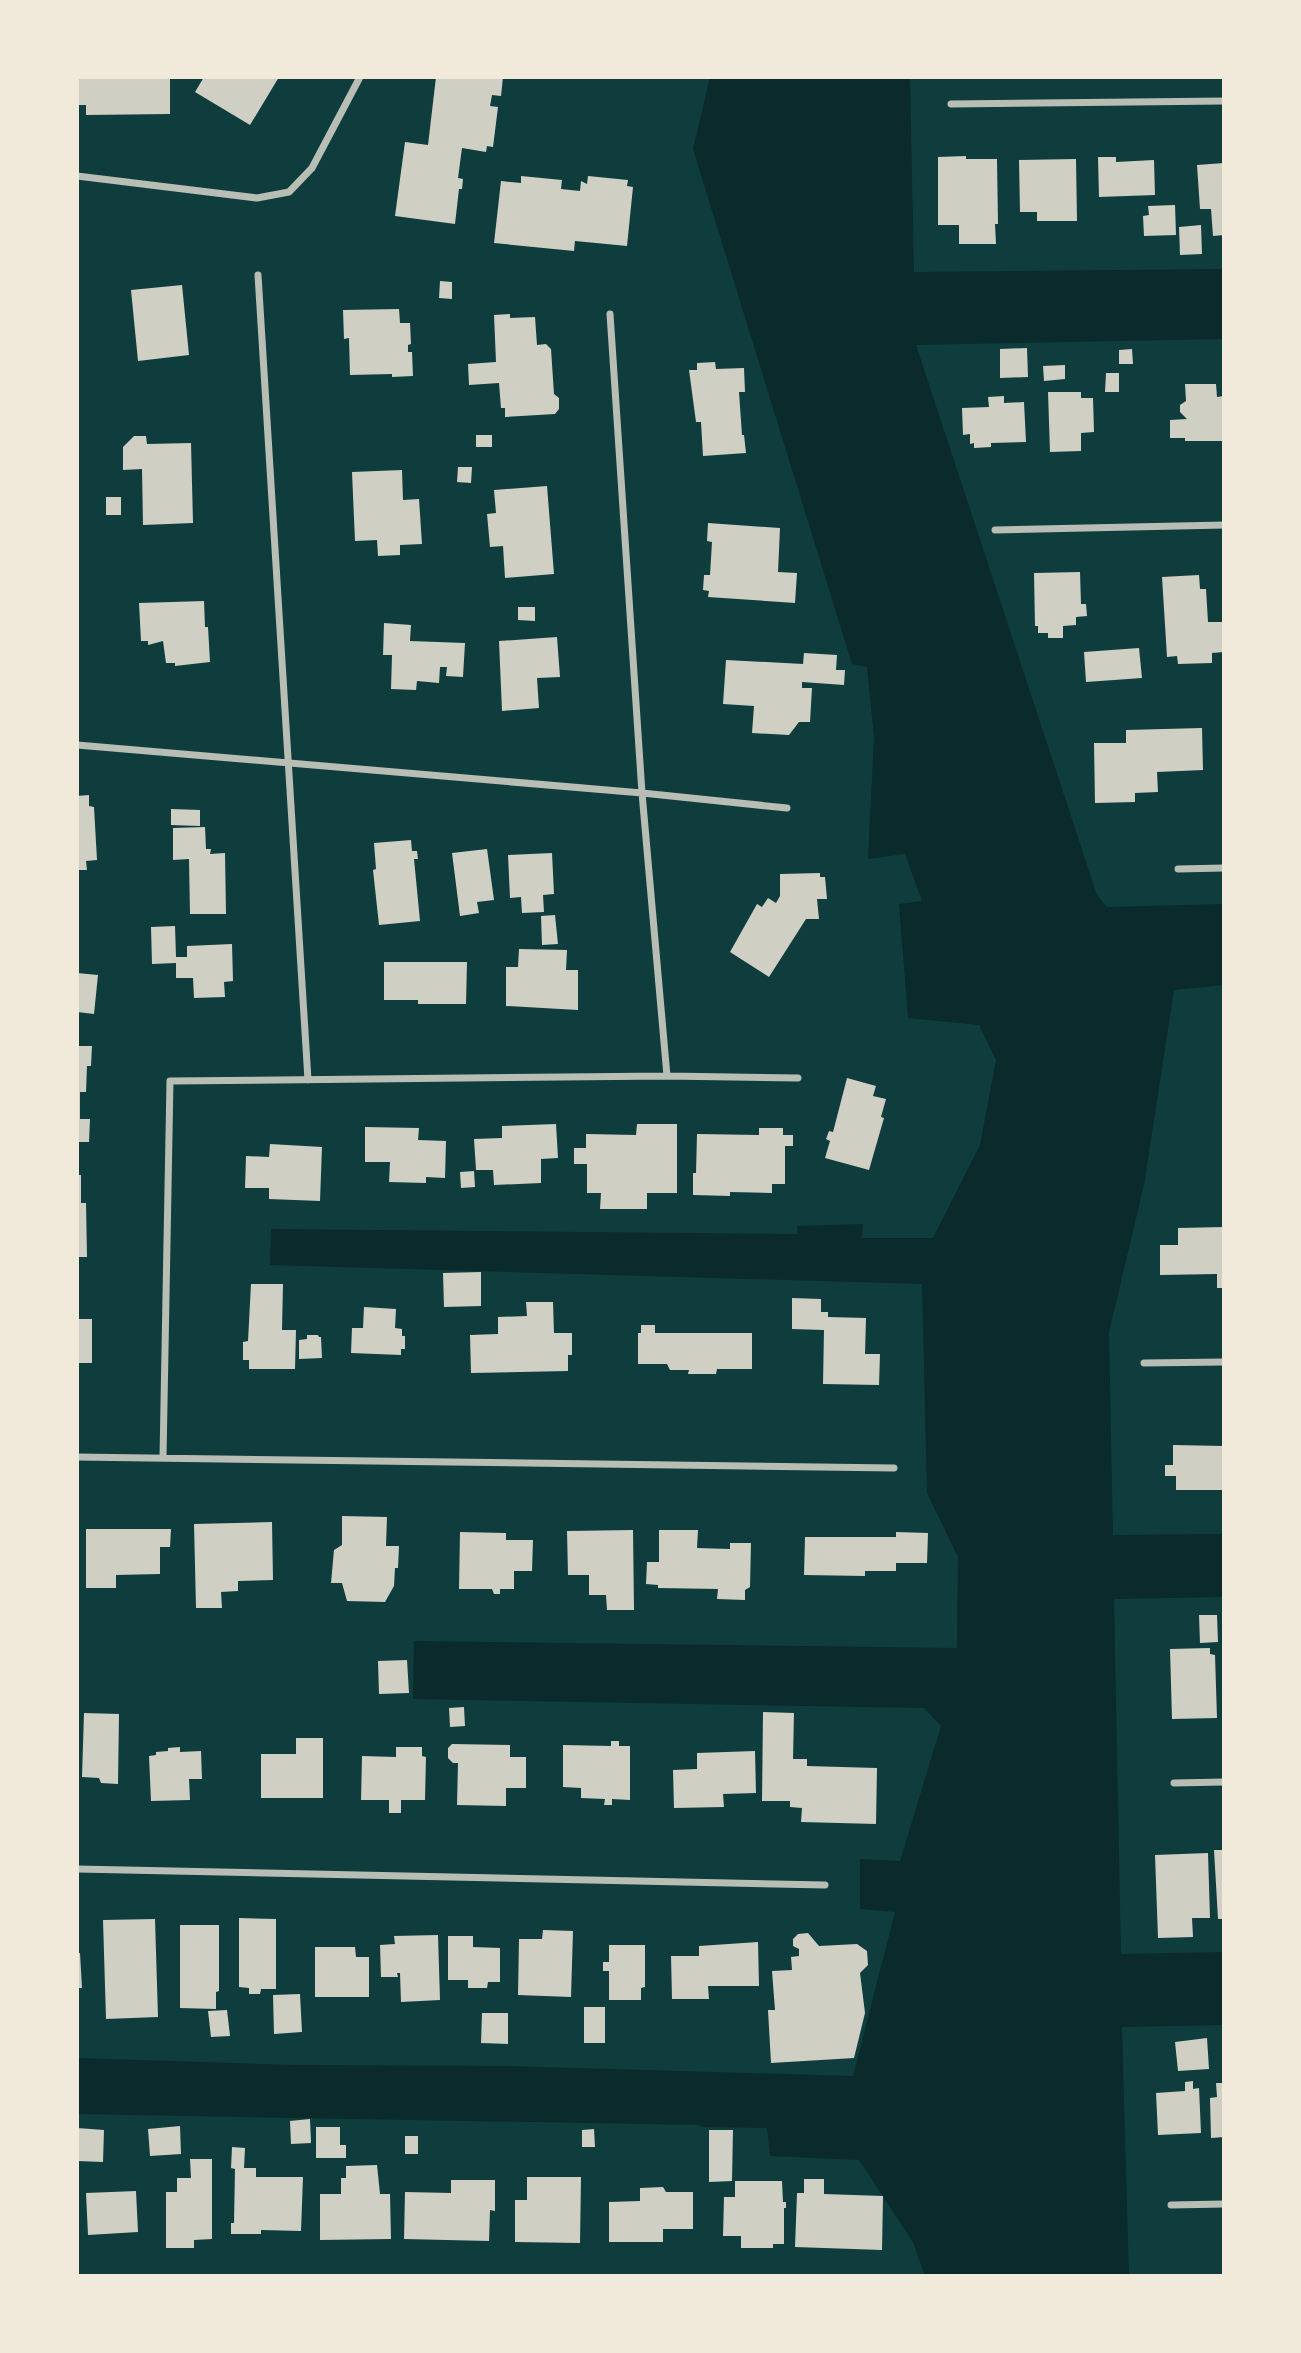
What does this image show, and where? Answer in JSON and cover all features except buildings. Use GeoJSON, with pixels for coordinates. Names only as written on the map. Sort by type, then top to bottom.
{"type":"FeatureCollection","features":[{"type":"Feature","properties":{"kind":"street"},"geometry":{"type":"LineString","coordinates":[[77,176],[257,198],[289,192],[312,168],[360,77]]}},
{"type":"Feature","properties":{"kind":"street"},"geometry":{"type":"LineString","coordinates":[[951,104],[1224,101]]}},
{"type":"Feature","properties":{"kind":"street"},"geometry":{"type":"LineString","coordinates":[[258,275],[308,1080]]}},
{"type":"Feature","properties":{"kind":"street"},"geometry":{"type":"LineString","coordinates":[[610,314],[642,793],[667,1076]]}},
{"type":"Feature","properties":{"kind":"street"},"geometry":{"type":"LineString","coordinates":[[995,530],[1224,526]]}},
{"type":"Feature","properties":{"kind":"street"},"geometry":{"type":"LineString","coordinates":[[77,745],[787,807]]}},
{"type":"Feature","properties":{"kind":"street"},"geometry":{"type":"LineString","coordinates":[[1178,869],[1224,868]]}},
{"type":"Feature","properties":{"kind":"street"},"geometry":{"type":"LineString","coordinates":[[163,1458],[170,1081],[667,1076],[798,1078]]}},
{"type":"Feature","properties":{"kind":"street"},"geometry":{"type":"LineString","coordinates":[[1144,1363],[1224,1362]]}},
{"type":"Feature","properties":{"kind":"street"},"geometry":{"type":"LineString","coordinates":[[77,1457],[894,1468]]}},
{"type":"Feature","properties":{"kind":"street"},"geometry":{"type":"LineString","coordinates":[[1174,1783],[1224,1782]]}},
{"type":"Feature","properties":{"kind":"street"},"geometry":{"type":"LineString","coordinates":[[77,1868],[825,1885]]}},
{"type":"Feature","properties":{"kind":"street"},"geometry":{"type":"LineString","coordinates":[[1171,2205],[1224,2204]]}},
{"type":"Feature","properties":{"kind":"water"},"geometry":{"type":"Polygon","coordinates":[[[710,77],[910,77],[914,272],[1224,269],[1224,339],[916,345],[1097,895],[1107,907],[1224,904],[1224,985],[1174,990],[1144,1185],[1109,1332],[1113,1535],[1224,1534],[1224,1597],[1114,1599],[1121,1954],[1224,1952],[1224,2025],[1122,2027],[1129,2276],[925,2276],[913,2242],[859,2160],[770,2156],[767,2128],[77,2114],[77,2058],[853,2076],[895,1912],[860,1909],[860,1859],[900,1861],[941,1726],[924,1708],[413,1699],[414,1641],[957,1648],[958,1557],[927,1493],[922,1284],[270,1265],[271,1229],[797,1234],[797,1226],[863,1224],[862,1238],[933,1238],[980,1145],[996,1060],[979,1025],[908,1018],[899,904],[922,901],[905,854],[868,859],[874,737],[867,667],[852,664],[693,149],[710,77]]]}}]}
